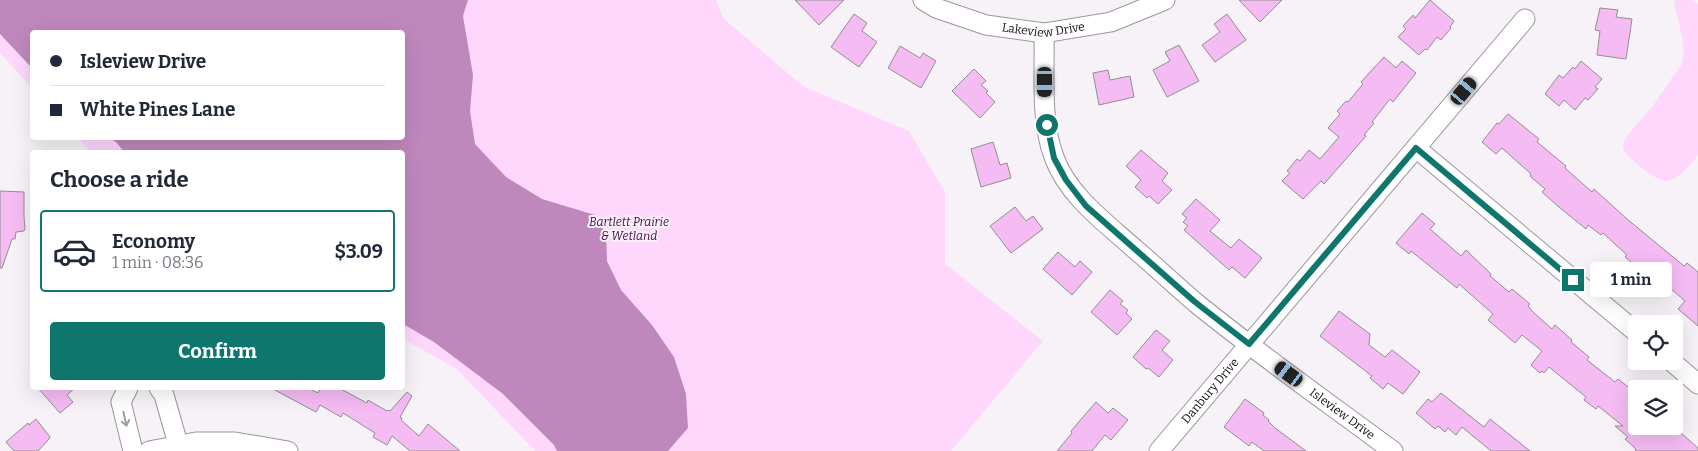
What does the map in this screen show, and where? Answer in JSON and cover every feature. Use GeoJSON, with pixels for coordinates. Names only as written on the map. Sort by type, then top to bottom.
{"type":"FeatureCollection","features":[{"type":"Feature","properties":{"kind":"street","name":"Lakeview Drive"},"geometry":{"type":"LineString","coordinates":[[923,0],[936,8],[986,25],[1044,33],[1110,22],[1165,0]]}},
{"type":"Feature","properties":{"kind":"street","name":"Danbury Drive"},"geometry":{"type":"LineString","coordinates":[[1159,451],[1525,19]]}},
{"type":"Feature","properties":{"kind":"street","name":"Isleview Drive"},"geometry":{"type":"LineString","coordinates":[[1044,33],[1048,137],[1054,158],[1066,180],[1086,206],[1195,302],[1393,451]]}},
{"type":"Feature","properties":{"kind":"street"},"geometry":{"type":"LineString","coordinates":[[1416,148],[1628,325]]}},
{"type":"Feature","properties":{"kind":"street"},"geometry":{"type":"LineString","coordinates":[[1681,370],[1698,384]]}},
{"type":"Feature","properties":{"kind":"street"},"geometry":{"type":"LineString","coordinates":[[127,390],[121,402],[133,451]]}},
{"type":"Feature","properties":{"kind":"street"},"geometry":{"type":"LineString","coordinates":[[160,390],[164,395],[178,444]]}},
{"type":"Feature","properties":{"kind":"street"},"geometry":{"type":"LineString","coordinates":[[148,451],[196,442],[235,442],[288,451]]}},
{"type":"Feature","properties":{"kind":"green space","name":"Bartlett Prairie & Wetland"},"geometry":{"type":"Polygon","coordinates":[[[0,0],[716,0],[724,19],[803,86],[909,131],[945,192],[945,264],[1043,341],[951,451],[535,451],[457,369],[405,340],[405,150],[88,150],[81,140],[405,140],[405,30],[30,30],[30,86],[0,53],[0,0]]]}},
{"type":"Feature","properties":{"kind":"green space"},"geometry":{"type":"Polygon","coordinates":[[[1674,0],[1692,0],[1698,4],[1698,155],[1680,175],[1666,181],[1642,168],[1629,156],[1623,147],[1631,131],[1654,104],[1680,68],[1684,49],[1674,0]]]}},
{"type":"Feature","properties":{"kind":"shaded area"},"geometry":{"type":"Polygon","coordinates":[[[0,0],[468,0],[463,16],[473,75],[470,111],[475,144],[506,177],[542,199],[595,215],[606,234],[607,261],[621,290],[652,325],[674,357],[686,394],[688,428],[668,451],[557,451],[554,445],[503,394],[434,342],[405,325],[405,150],[122,150],[113,140],[405,140],[405,30],[30,30],[30,66],[0,34],[0,0]]]}},
{"type":"Feature","properties":{"kind":"building"},"geometry":{"type":"Polygon","coordinates":[[[795,0],[844,0],[819,25],[795,0]]]}},
{"type":"Feature","properties":{"kind":"building"},"geometry":{"type":"Polygon","coordinates":[[[1239,0],[1282,0],[1260,22],[1239,0]]]}},
{"type":"Feature","properties":{"kind":"building"},"geometry":{"type":"Polygon","coordinates":[[[1430,0],[1454,21],[1441,40],[1437,37],[1427,50],[1425,49],[1419,55],[1398,37],[1406,29],[1403,26],[1413,15],[1415,18],[1430,0]]]}},
{"type":"Feature","properties":{"kind":"building"},"geometry":{"type":"Polygon","coordinates":[[[1600,8],[1618,10],[1616,17],[1632,19],[1626,59],[1597,55],[1600,31],[1595,30],[1600,8]]]}},
{"type":"Feature","properties":{"kind":"building"},"geometry":{"type":"Polygon","coordinates":[[[854,14],[867,23],[862,31],[877,42],[859,67],[831,47],[854,14]]]}},
{"type":"Feature","properties":{"kind":"building"},"geometry":{"type":"Polygon","coordinates":[[[1227,14],[1246,40],[1215,62],[1202,45],[1220,32],[1214,24],[1227,14]]]}},
{"type":"Feature","properties":{"kind":"building"},"geometry":{"type":"Polygon","coordinates":[[[1179,45],[1199,81],[1167,97],[1153,70],[1170,61],[1165,52],[1179,45]]]}},
{"type":"Feature","properties":{"kind":"building"},"geometry":{"type":"Polygon","coordinates":[[[900,46],[920,58],[923,53],[936,61],[921,88],[888,68],[900,46]]]}},
{"type":"Feature","properties":{"kind":"building"},"geometry":{"type":"Polygon","coordinates":[[[1384,57],[1396,68],[1402,61],[1416,73],[1393,102],[1390,99],[1372,122],[1374,123],[1364,135],[1366,136],[1324,184],[1321,181],[1303,199],[1282,181],[1290,173],[1287,171],[1297,159],[1300,161],[1309,150],[1320,159],[1339,137],[1328,128],[1340,114],[1337,111],[1346,101],[1348,102],[1363,84],[1361,82],[1384,57]]]}},
{"type":"Feature","properties":{"kind":"building"},"geometry":{"type":"Polygon","coordinates":[[[1581,61],[1602,79],[1595,87],[1598,89],[1588,100],[1585,98],[1575,110],[1564,100],[1559,106],[1545,94],[1559,75],[1563,78],[1573,67],[1575,69],[1581,61]]]}},
{"type":"Feature","properties":{"kind":"building"},"geometry":{"type":"Polygon","coordinates":[[[974,69],[986,81],[981,85],[988,91],[986,93],[995,102],[980,118],[952,91],[974,69]]]}},
{"type":"Feature","properties":{"kind":"building"},"geometry":{"type":"Polygon","coordinates":[[[1108,70],[1110,80],[1130,76],[1134,97],[1099,105],[1093,73],[1108,70]]]}},
{"type":"Feature","properties":{"kind":"building"},"geometry":{"type":"Polygon","coordinates":[[[1508,114],[1539,139],[1537,142],[1566,166],[1565,168],[1592,192],[1594,189],[1684,266],[1687,263],[1698,272],[1698,326],[1678,309],[1685,301],[1656,276],[1649,284],[1634,271],[1637,267],[1625,257],[1627,255],[1603,233],[1601,235],[1588,225],[1586,229],[1559,207],[1542,192],[1545,189],[1531,177],[1530,173],[1502,148],[1496,154],[1482,142],[1497,123],[1499,124],[1508,114]]]}},
{"type":"Feature","properties":{"kind":"building"},"geometry":{"type":"Polygon","coordinates":[[[993,142],[1000,165],[1007,163],[1011,178],[981,187],[971,149],[993,142]]]}},
{"type":"Feature","properties":{"kind":"building"},"geometry":{"type":"Polygon","coordinates":[[[1141,150],[1168,173],[1162,181],[1172,190],[1158,204],[1149,196],[1147,198],[1135,187],[1141,180],[1126,166],[1141,150]]]}},
{"type":"Feature","properties":{"kind":"building"},"geometry":{"type":"Polygon","coordinates":[[[0,191],[24,192],[25,229],[24,231],[16,232],[15,239],[12,239],[2,268],[0,268],[0,191]]]}},
{"type":"Feature","properties":{"kind":"building"},"geometry":{"type":"Polygon","coordinates":[[[1196,199],[1220,220],[1210,231],[1231,248],[1239,239],[1262,258],[1245,278],[1232,267],[1229,270],[1184,230],[1188,226],[1183,222],[1187,218],[1182,214],[1196,199]]]}},
{"type":"Feature","properties":{"kind":"building"},"geometry":{"type":"Polygon","coordinates":[[[1015,207],[1026,221],[1033,216],[1043,229],[1011,253],[990,226],[1015,207]]]}},
{"type":"Feature","properties":{"kind":"building"},"geometry":{"type":"Polygon","coordinates":[[[1422,213],[1435,224],[1430,229],[1461,256],[1466,250],[1491,274],[1490,276],[1509,292],[1512,289],[1530,304],[1528,306],[1533,312],[1552,329],[1555,325],[1572,340],[1571,342],[1589,357],[1587,360],[1615,382],[1618,379],[1628,387],[1628,435],[1683,435],[1698,448],[1698,451],[1636,451],[1625,439],[1628,437],[1615,426],[1623,426],[1598,406],[1596,409],[1584,400],[1586,397],[1549,367],[1544,373],[1542,371],[1540,373],[1531,365],[1542,351],[1522,335],[1515,343],[1488,320],[1493,314],[1459,284],[1457,288],[1411,251],[1409,254],[1396,243],[1422,213]]]}},
{"type":"Feature","properties":{"kind":"building"},"geometry":{"type":"Polygon","coordinates":[[[1058,252],[1075,267],[1080,261],[1092,272],[1072,295],[1043,269],[1058,252]]]}},
{"type":"Feature","properties":{"kind":"building"},"geometry":{"type":"Polygon","coordinates":[[[1110,290],[1123,301],[1120,304],[1128,310],[1126,313],[1132,319],[1117,335],[1091,312],[1110,290]]]}},
{"type":"Feature","properties":{"kind":"building"},"geometry":{"type":"Polygon","coordinates":[[[1339,311],[1370,334],[1369,345],[1385,357],[1392,350],[1420,372],[1403,394],[1388,383],[1383,389],[1370,378],[1372,376],[1320,336],[1339,311]]]}},
{"type":"Feature","properties":{"kind":"building"},"geometry":{"type":"Polygon","coordinates":[[[1156,330],[1170,341],[1162,350],[1173,360],[1159,377],[1148,368],[1146,369],[1133,357],[1156,330]]]}},
{"type":"Feature","properties":{"kind":"building"},"geometry":{"type":"Polygon","coordinates":[[[40,390],[73,390],[67,395],[73,402],[60,413],[40,390]]]}},
{"type":"Feature","properties":{"kind":"building"},"geometry":{"type":"Polygon","coordinates":[[[275,390],[312,390],[318,393],[320,390],[343,390],[367,403],[368,400],[387,411],[390,411],[407,392],[412,396],[400,417],[402,418],[401,420],[419,436],[428,424],[460,451],[410,451],[392,436],[387,445],[373,437],[375,433],[343,413],[341,417],[320,405],[316,412],[275,390]]]}},
{"type":"Feature","properties":{"kind":"building"},"geometry":{"type":"Polygon","coordinates":[[[1441,393],[1484,427],[1490,419],[1530,451],[1491,451],[1462,427],[1456,435],[1448,428],[1445,432],[1438,426],[1435,429],[1416,413],[1428,399],[1432,402],[1441,393]]]}},
{"type":"Feature","properties":{"kind":"building"},"geometry":{"type":"Polygon","coordinates":[[[1245,399],[1264,413],[1263,415],[1275,428],[1306,451],[1264,451],[1252,442],[1249,446],[1224,427],[1245,399]]]}},
{"type":"Feature","properties":{"kind":"building"},"geometry":{"type":"Polygon","coordinates":[[[1096,402],[1108,413],[1113,408],[1128,420],[1111,440],[1105,435],[1092,451],[1057,451],[1072,433],[1071,431],[1096,402]]]}},
{"type":"Feature","properties":{"kind":"building"},"geometry":{"type":"Polygon","coordinates":[[[36,419],[50,437],[49,439],[38,451],[14,451],[6,442],[28,423],[29,425],[36,419]]]}},
{"type":"Feature","properties":{"kind":"route"},"geometry":{"type":"LineString","coordinates":[[1047,125],[1048,137],[1054,158],[1066,180],[1086,206],[1195,302],[1249,344],[1416,148],[1573,280]]}}]}
